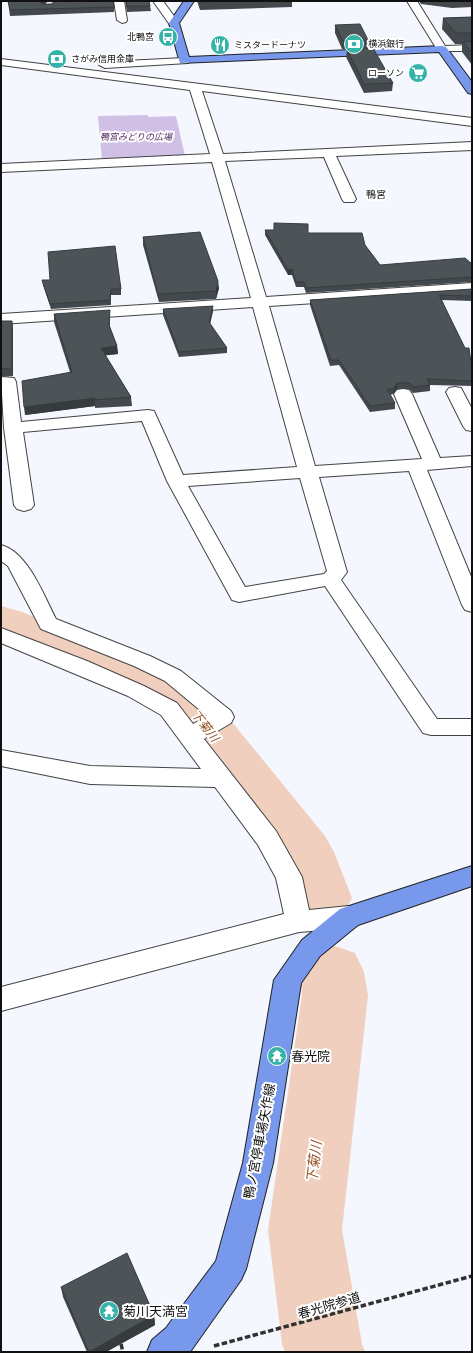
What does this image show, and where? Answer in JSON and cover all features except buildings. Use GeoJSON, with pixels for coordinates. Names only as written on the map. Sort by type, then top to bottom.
{"type":"FeatureCollection","features":[{"type":"Feature","properties":{"kind":"main road"},"geometry":{"type":"LineString","coordinates":[[189,1],[174,23],[184,61],[442,50],[472,90]]}},
{"type":"Feature","properties":{"kind":"main road","name":"鴨ノ宮停車場矢作線"},"geometry":{"type":"LineString","coordinates":[[164,1352],[178,1340],[230,1269],[258,1163],[288,980],[311,948],[349,917],[472,877]]}},
{"type":"Feature","properties":{"kind":"street"},"geometry":{"type":"LineString","coordinates":[[119,1],[122,20]]}},
{"type":"Feature","properties":{"kind":"street"},"geometry":{"type":"LineString","coordinates":[[158,1],[160,6],[174,23]]}},
{"type":"Feature","properties":{"kind":"street"},"geometry":{"type":"LineString","coordinates":[[411,6],[442,50],[472,48]]}},
{"type":"Feature","properties":{"kind":"street"},"geometry":{"type":"LineString","coordinates":[[1,70],[184,61]]}},
{"type":"Feature","properties":{"kind":"street"},"geometry":{"type":"LineString","coordinates":[[1,62],[472,122]]}},
{"type":"Feature","properties":{"kind":"street"},"geometry":{"type":"LineString","coordinates":[[13,428],[148,415],[176,481],[239,596],[330,579],[337,572],[307,471],[261,301],[218,157],[195,87]]}},
{"type":"Feature","properties":{"kind":"street"},"geometry":{"type":"LineString","coordinates":[[1,168],[472,146]]}},
{"type":"Feature","properties":{"kind":"street"},"geometry":{"type":"LineString","coordinates":[[328,152],[349,198]]}},
{"type":"Feature","properties":{"kind":"street"},"geometry":{"type":"LineString","coordinates":[[1,319],[472,288]]}},
{"type":"Feature","properties":{"kind":"street"},"geometry":{"type":"LineString","coordinates":[[1,382],[8,382],[13,428],[10,474],[24,506]]}},
{"type":"Feature","properties":{"kind":"street"},"geometry":{"type":"LineString","coordinates":[[455,392],[472,426]]}},
{"type":"Feature","properties":{"kind":"street"},"geometry":{"type":"LineString","coordinates":[[403,394],[424,464],[472,605]]}},
{"type":"Feature","properties":{"kind":"street"},"geometry":{"type":"LineString","coordinates":[[176,481],[472,461]]}},
{"type":"Feature","properties":{"kind":"street"},"geometry":{"type":"LineString","coordinates":[[1,551],[16,563],[48,624],[142,660],[173,676],[223,717],[190,737]]}},
{"type":"Feature","properties":{"kind":"street"},"geometry":{"type":"LineString","coordinates":[[330,579],[431,727],[472,727]]}},
{"type":"Feature","properties":{"kind":"street"},"geometry":{"type":"LineString","coordinates":[[1,635],[79,666],[136,691],[169,709],[267,838],[289,877],[299,921]]}},
{"type":"Feature","properties":{"kind":"street"},"geometry":{"type":"LineString","coordinates":[[1,758],[90,775],[220,778]]}},
{"type":"Feature","properties":{"kind":"street"},"geometry":{"type":"LineString","coordinates":[[1,999],[299,921],[349,917]]}},
{"type":"Feature","properties":{"kind":"path","name":"春光院参道"},"geometry":{"type":"LineString","coordinates":[[212,1347],[472,1276]]}},
{"type":"Feature","properties":{"kind":"path"},"geometry":{"type":"LineString","coordinates":[[121,1344],[123,1352]]}},
{"type":"Feature","properties":{"kind":"green space","name":"鴨宮みどりの広場"},"geometry":{"type":"Polygon","coordinates":[[[147,115],[149,117],[176,116],[185,156],[102,160],[98,116],[147,115]]]}},
{"type":"Feature","properties":{"kind":"waterway","name":"下菊川"},"geometry":{"type":"LineString","coordinates":[[1,622],[151,680],[191,708],[304,852],[321,898]]}},
{"type":"Feature","properties":{"kind":"waterway","name":"下菊川"},"geometry":{"type":"LineString","coordinates":[[325,1352],[322,1344],[305,1230],[335,995],[332,972]]}},
{"type":"Feature","properties":{"kind":"place","name":"北鴨宮"},"geometry":{"type":"Point","coordinates":[168,37]}},
{"type":"Feature","properties":{"kind":"place","name":"横浜銀行"},"geometry":{"type":"Point","coordinates":[354,44]}},
{"type":"Feature","properties":{"kind":"place","name":"ミスタードーナツ"},"geometry":{"type":"Point","coordinates":[220,45]}},
{"type":"Feature","properties":{"kind":"place","name":"さがみ信用金庫"},"geometry":{"type":"Point","coordinates":[57,59]}},
{"type":"Feature","properties":{"kind":"place","name":"ローソン"},"geometry":{"type":"Point","coordinates":[418,73]}},
{"type":"Feature","properties":{"kind":"place","name":"春光院"},"geometry":{"type":"Point","coordinates":[277,1056]}},
{"type":"Feature","properties":{"kind":"place","name":"菊川天満宮"},"geometry":{"type":"Point","coordinates":[109,1311]}},
{"type":"Feature","properties":{"kind":"district","name":"鴨宮"},"geometry":{"type":"Point","coordinates":[376,194]}}]}
